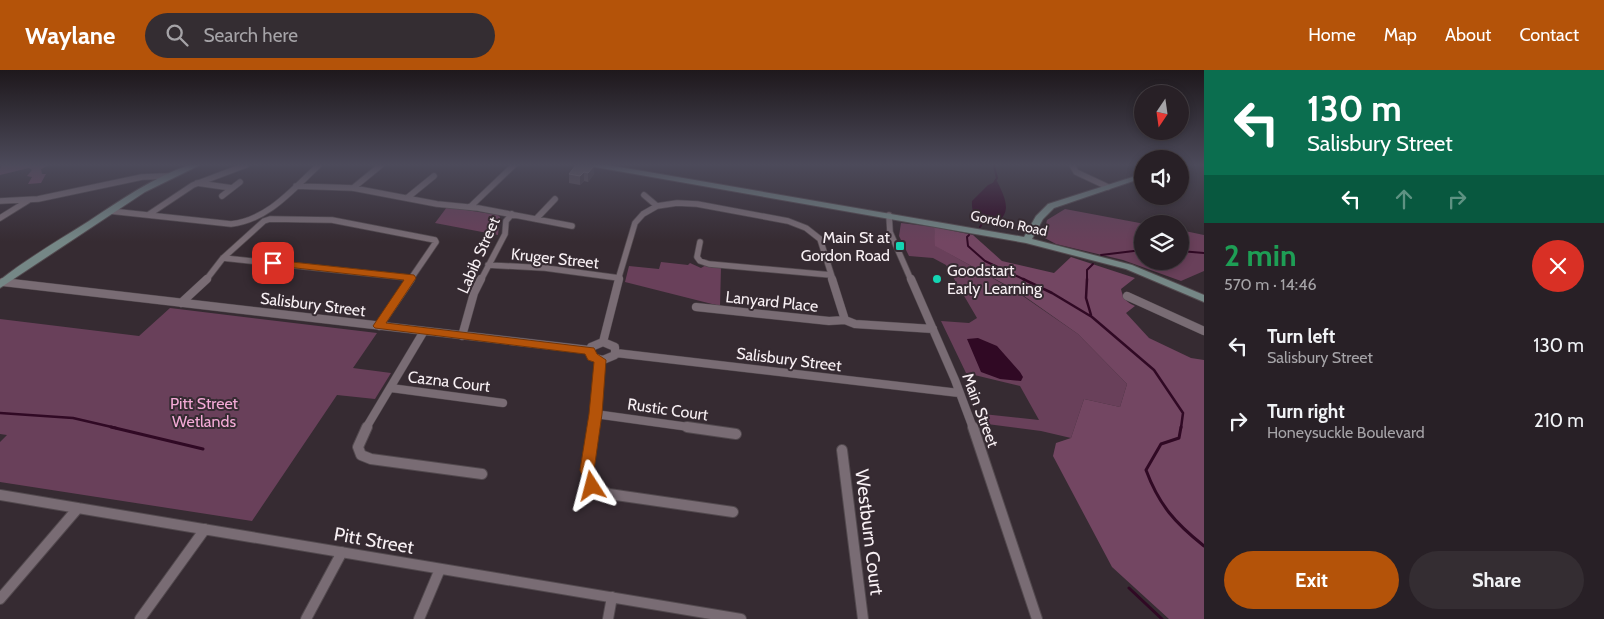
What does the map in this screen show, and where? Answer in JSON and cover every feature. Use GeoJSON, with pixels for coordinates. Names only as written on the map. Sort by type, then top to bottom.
{"type":"FeatureCollection","features":[{"type":"Feature","properties":{"kind":"street"},"geometry":{"type":"LineString","coordinates":[[0,201],[29,200],[75,191]]}},
{"type":"Feature","properties":{"kind":"street"},"geometry":{"type":"LineString","coordinates":[[2,283],[143,191]]}},
{"type":"Feature","properties":{"kind":"street"},"geometry":{"type":"LineString","coordinates":[[148,214],[185,191]]}},
{"type":"Feature","properties":{"kind":"street"},"geometry":{"type":"LineString","coordinates":[[222,196],[229,191]]}},
{"type":"Feature","properties":{"kind":"street"},"geometry":{"type":"LineString","coordinates":[[110,211],[232,224],[246,223],[275,204],[291,191]]}},
{"type":"Feature","properties":{"kind":"street"},"geometry":{"type":"LineString","coordinates":[[367,191],[512,214],[572,226]]}},
{"type":"Feature","properties":{"kind":"street"},"geometry":{"type":"LineString","coordinates":[[407,198],[416,191]]}},
{"type":"Feature","properties":{"kind":"street"},"geometry":{"type":"LineString","coordinates":[[470,207],[487,191]]}},
{"type":"Feature","properties":{"kind":"street","name":"Gordon Road"},"geometry":{"type":"LineString","coordinates":[[746,191],[1027,240],[1129,267],[1204,299]]}},
{"type":"Feature","properties":{"kind":"street"},"geometry":{"type":"LineString","coordinates":[[1027,240],[1039,218],[1051,206],[1097,191]]}},
{"type":"Feature","properties":{"kind":"street"},"geometry":{"type":"LineString","coordinates":[[644,195],[657,206]]}},
{"type":"Feature","properties":{"kind":"street"},"geometry":{"type":"LineString","coordinates":[[536,219],[555,199]]}},
{"type":"Feature","properties":{"kind":"street"},"geometry":{"type":"LineString","coordinates":[[0,218],[29,200]]}},
{"type":"Feature","properties":{"kind":"street"},"geometry":{"type":"LineString","coordinates":[[603,342],[635,223],[643,214],[657,206],[678,204],[697,204],[798,224],[815,234],[820,240],[845,320]]}},
{"type":"Feature","properties":{"kind":"street","name":"Labib Street"},"geometry":{"type":"LineString","coordinates":[[462,336],[474,293],[505,234],[506,221],[512,214]]}},
{"type":"Feature","properties":{"kind":"street","name":"Main Street"},"geometry":{"type":"LineString","coordinates":[[889,215],[890,232],[966,407],[1037,619]]}},
{"type":"Feature","properties":{"kind":"street"},"geometry":{"type":"LineString","coordinates":[[181,303],[207,280],[223,258],[264,221],[270,219],[332,220],[435,240],[436,242],[379,326]]}},
{"type":"Feature","properties":{"kind":"street"},"geometry":{"type":"LineString","coordinates":[[700,242],[697,257],[700,261],[709,264],[831,275]]}},
{"type":"Feature","properties":{"kind":"street"},"geometry":{"type":"LineString","coordinates":[[223,258],[411,278]]}},
{"type":"Feature","properties":{"kind":"street","name":"Kruger Street"},"geometry":{"type":"LineString","coordinates":[[488,265],[546,268],[619,278]]}},
{"type":"Feature","properties":{"kind":"street","name":"Salisbury Street"},"geometry":{"type":"LineString","coordinates":[[2,283],[590,350]]}},
{"type":"Feature","properties":{"kind":"street"},"geometry":{"type":"LineString","coordinates":[[1128,296],[1204,331]]}},
{"type":"Feature","properties":{"kind":"street","name":"Lanyard Place"},"geometry":{"type":"LineString","coordinates":[[696,307],[829,321],[845,320],[855,324],[932,329]]}},
{"type":"Feature","properties":{"kind":"street"},"geometry":{"type":"LineString","coordinates":[[424,331],[360,439],[358,447],[361,455],[482,474]]}},
{"type":"Feature","properties":{"kind":"street"},"geometry":{"type":"LineString","coordinates":[[603,342],[612,345],[616,353],[612,358],[600,360],[592,357],[590,350],[594,345],[603,342]]}},
{"type":"Feature","properties":{"kind":"street","name":"Salisbury Street"},"geometry":{"type":"LineString","coordinates":[[616,353],[959,393]]}},
{"type":"Feature","properties":{"kind":"street"},"geometry":{"type":"LineString","coordinates":[[600,360],[587,470],[592,486],[609,494],[733,512]]}},
{"type":"Feature","properties":{"kind":"street","name":"Cazna Court"},"geometry":{"type":"LineString","coordinates":[[391,388],[503,403]]}},
{"type":"Feature","properties":{"kind":"street","name":"Rustic Court"},"geometry":{"type":"LineString","coordinates":[[595,414],[736,434]]}},
{"type":"Feature","properties":{"kind":"street","name":"Westburn Court"},"geometry":{"type":"LineString","coordinates":[[842,450],[863,619]]}},
{"type":"Feature","properties":{"kind":"street","name":"Pitt Street"},"geometry":{"type":"LineString","coordinates":[[0,495],[742,619]]}},
{"type":"Feature","properties":{"kind":"street"},"geometry":{"type":"LineString","coordinates":[[0,599],[78,508]]}},
{"type":"Feature","properties":{"kind":"street"},"geometry":{"type":"LineString","coordinates":[[140,619],[205,529]]}},
{"type":"Feature","properties":{"kind":"street"},"geometry":{"type":"LineString","coordinates":[[306,619],[342,552]]}},
{"type":"Feature","properties":{"kind":"street"},"geometry":{"type":"LineString","coordinates":[[420,619],[440,569]]}},
{"type":"Feature","properties":{"kind":"street"},"geometry":{"type":"LineString","coordinates":[[608,619],[612,597]]}},
{"type":"Feature","properties":{"kind":"green space"},"geometry":{"type":"Polygon","coordinates":[[[447,207],[498,215],[500,217],[498,235],[435,223],[447,207]]]}},
{"type":"Feature","properties":{"kind":"green space"},"geometry":{"type":"Polygon","coordinates":[[[1065,209],[1134,222],[1134,264],[1056,244],[1043,237],[1047,220],[1065,209]]]}},
{"type":"Feature","properties":{"kind":"green space"},"geometry":{"type":"Polygon","coordinates":[[[901,223],[934,227],[936,246],[1017,292],[1078,334],[1127,384],[1120,407],[1084,399],[1071,438],[1041,431],[987,424],[983,414],[1039,420],[1020,386],[966,373],[941,321],[969,323],[977,318],[946,265],[933,258],[909,256],[899,236],[901,223]]]}},
{"type":"Feature","properties":{"kind":"green space"},"geometry":{"type":"Polygon","coordinates":[[[1189,232],[1204,235],[1204,271],[1181,281],[1151,270],[1189,270],[1189,232]]]}},
{"type":"Feature","properties":{"kind":"green space"},"geometry":{"type":"Polygon","coordinates":[[[661,262],[688,265],[690,263],[701,268],[706,265],[721,267],[720,306],[625,282],[629,266],[659,269],[661,262]]]}},
{"type":"Feature","properties":{"kind":"green space","name":"Pitt Street Wetlands"},"geometry":{"type":"Polygon","coordinates":[[[170,308],[377,333],[353,368],[391,373],[375,399],[337,395],[252,521],[0,482],[0,442],[7,435],[0,434],[0,319],[139,336],[170,308]]]}},
{"type":"Feature","properties":{"kind":"shaded area"},"geometry":{"type":"Polygon","coordinates":[[[982,191],[1002,191],[1006,206],[1004,216],[1000,220],[983,220],[976,216],[972,207],[972,201],[982,191]]]}},
{"type":"Feature","properties":{"kind":"shaded area"},"geometry":{"type":"Polygon","coordinates":[[[934,227],[973,235],[1002,261],[1054,273],[1071,257],[1135,278],[1121,289],[1125,299],[1135,306],[1126,313],[1149,338],[1191,358],[1204,360],[1204,619],[1169,619],[1112,567],[1053,456],[1056,443],[1071,438],[1084,399],[1120,407],[1127,384],[1078,334],[1017,291],[935,246],[934,227]]]}},
{"type":"Feature","properties":{"kind":"shaded area"},"geometry":{"type":"Polygon","coordinates":[[[978,338],[997,346],[1020,372],[1023,377],[1021,381],[1000,379],[981,372],[967,339],[978,338]]]}},
{"type":"Feature","properties":{"kind":"waterway"},"geometry":{"type":"LineString","coordinates":[[980,227],[986,218]]}},
{"type":"Feature","properties":{"kind":"waterway"},"geometry":{"type":"LineString","coordinates":[[969,235],[967,237],[968,246],[985,261],[1025,280]]}},
{"type":"Feature","properties":{"kind":"waterway"},"geometry":{"type":"LineString","coordinates":[[1101,255],[1134,251]]}},
{"type":"Feature","properties":{"kind":"waterway"},"geometry":{"type":"LineString","coordinates":[[1189,252],[1204,253]]}},
{"type":"Feature","properties":{"kind":"waterway"},"geometry":{"type":"LineString","coordinates":[[1087,279],[1087,270],[1093,264]]}},
{"type":"Feature","properties":{"kind":"waterway"},"geometry":{"type":"LineString","coordinates":[[1023,279],[1052,293],[1092,317],[1154,370],[1183,413],[1181,428]]}},
{"type":"Feature","properties":{"kind":"waterway"},"geometry":{"type":"LineString","coordinates":[[1087,279],[1086,298],[1091,315]]}},
{"type":"Feature","properties":{"kind":"waterway"},"geometry":{"type":"LineString","coordinates":[[0,413],[73,418],[116,428]]}},
{"type":"Feature","properties":{"kind":"waterway"},"geometry":{"type":"LineString","coordinates":[[111,427],[203,449]]}},
{"type":"Feature","properties":{"kind":"waterway"},"geometry":{"type":"LineString","coordinates":[[1181,427],[1179,438],[1161,444],[1146,470],[1162,503],[1176,521],[1204,546]]}},
{"type":"Feature","properties":{"kind":"waterway"},"geometry":{"type":"LineString","coordinates":[[1129,588],[1162,619]]}},
{"type":"Feature","properties":{"kind":"place","name":"Main St at Gordon Road"},"geometry":{"type":"Point","coordinates":[900,246]}},
{"type":"Feature","properties":{"kind":"place","name":"Goodstart Early Learning"},"geometry":{"type":"Point","coordinates":[937,279]}},
{"type":"Feature","properties":{"kind":"route"},"geometry":{"type":"LineString","coordinates":[[273,263],[411,278],[379,326],[590,350],[592,357],[600,360],[587,470],[592,486]]}}]}
